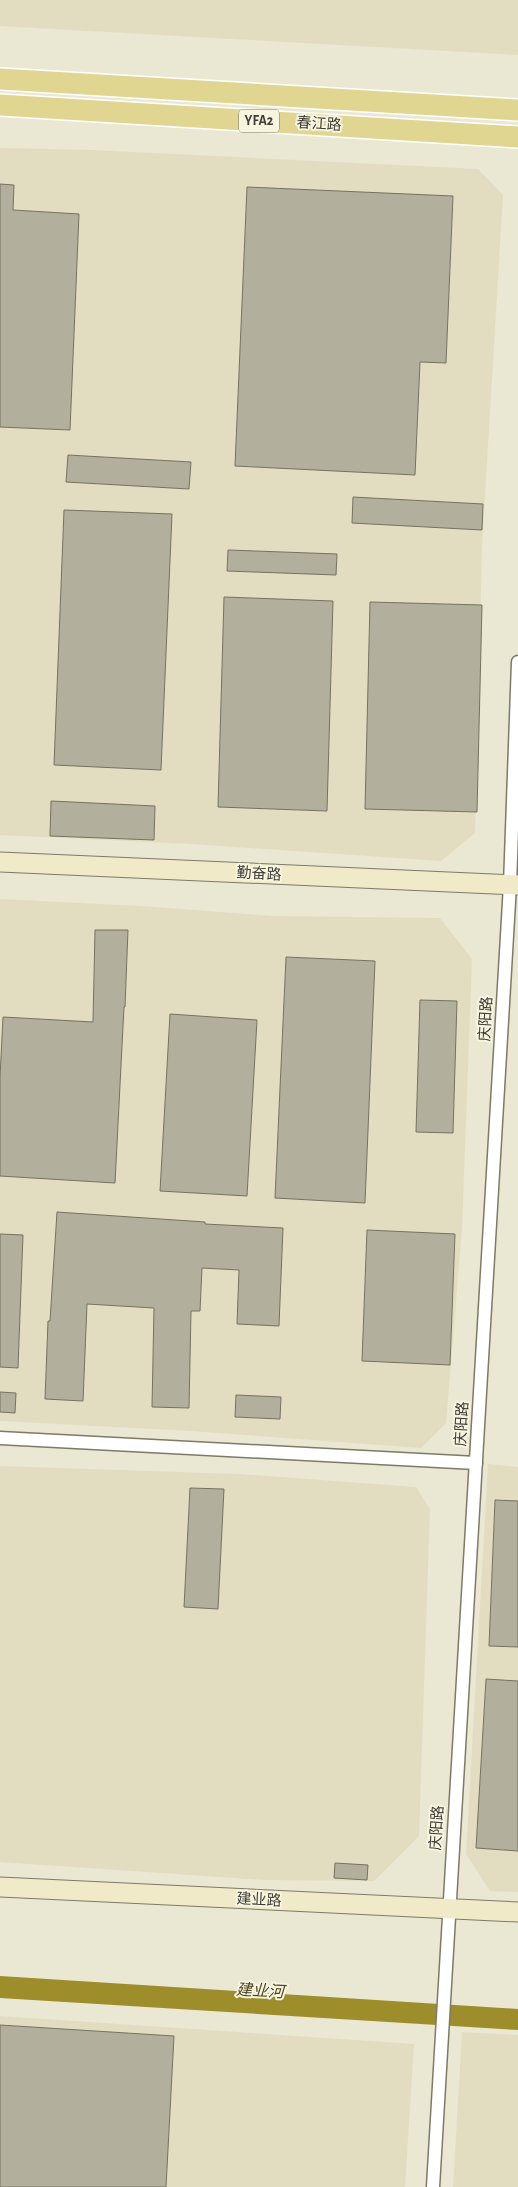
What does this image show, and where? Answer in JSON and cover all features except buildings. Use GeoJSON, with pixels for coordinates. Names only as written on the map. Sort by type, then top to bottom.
{"type":"FeatureCollection","features":[{"type":"Feature","properties":{"kind":"main road","name":"春江路"},"geometry":{"type":"LineString","coordinates":[[0,79],[518,110]]}},
{"type":"Feature","properties":{"kind":"main road","name":"春江路"},"geometry":{"type":"LineString","coordinates":[[0,105],[518,136]]}},
{"type":"Feature","properties":{"kind":"street","name":"庆阳路"},"geometry":{"type":"LineString","coordinates":[[434,2187],[448,1910],[514,885],[518,662]]}},
{"type":"Feature","properties":{"kind":"street","name":"勤奋路"},"geometry":{"type":"LineString","coordinates":[[0,862],[514,885]]}},
{"type":"Feature","properties":{"kind":"street"},"geometry":{"type":"LineString","coordinates":[[0,1438],[476,1463]]}},
{"type":"Feature","properties":{"kind":"street","name":"建业路"},"geometry":{"type":"LineString","coordinates":[[0,1887],[518,1912]]}},
{"type":"Feature","properties":{"kind":"shaded area"},"geometry":{"type":"Polygon","coordinates":[[[0,0],[518,0],[518,55],[0,26],[0,0]]]}},
{"type":"Feature","properties":{"kind":"shaded area"},"geometry":{"type":"Polygon","coordinates":[[[0,148],[94,150],[478,169],[503,195],[482,546],[475,833],[441,861],[191,844],[0,835],[0,148]]]}},
{"type":"Feature","properties":{"kind":"shaded area"},"geometry":{"type":"Polygon","coordinates":[[[0,899],[142,906],[273,916],[440,918],[472,959],[462,1229],[446,1423],[421,1448],[191,1431],[0,1421],[0,899]]]}},
{"type":"Feature","properties":{"kind":"shaded area"},"geometry":{"type":"Polygon","coordinates":[[[488,1464],[518,1467],[518,1892],[490,1891],[466,1854],[488,1464]]]}},
{"type":"Feature","properties":{"kind":"shaded area"},"geometry":{"type":"Polygon","coordinates":[[[0,1466],[239,1474],[416,1487],[430,1509],[419,1836],[374,1881],[265,1880],[0,1862],[0,1466]]]}},
{"type":"Feature","properties":{"kind":"shaded area"},"geometry":{"type":"Polygon","coordinates":[[[0,1976],[518,2009],[518,2030],[0,1998],[0,1976]]]}},
{"type":"Feature","properties":{"kind":"shaded area"},"geometry":{"type":"Polygon","coordinates":[[[0,2016],[414,2044],[405,2187],[0,2187],[0,2016]]]}},
{"type":"Feature","properties":{"kind":"shaded area"},"geometry":{"type":"Polygon","coordinates":[[[462,2032],[518,2035],[518,2187],[453,2187],[462,2032]]]}},
{"type":"Feature","properties":{"kind":"water label","name":"建业河"},"geometry":{"type":"Point","coordinates":[260,1991]}}]}
